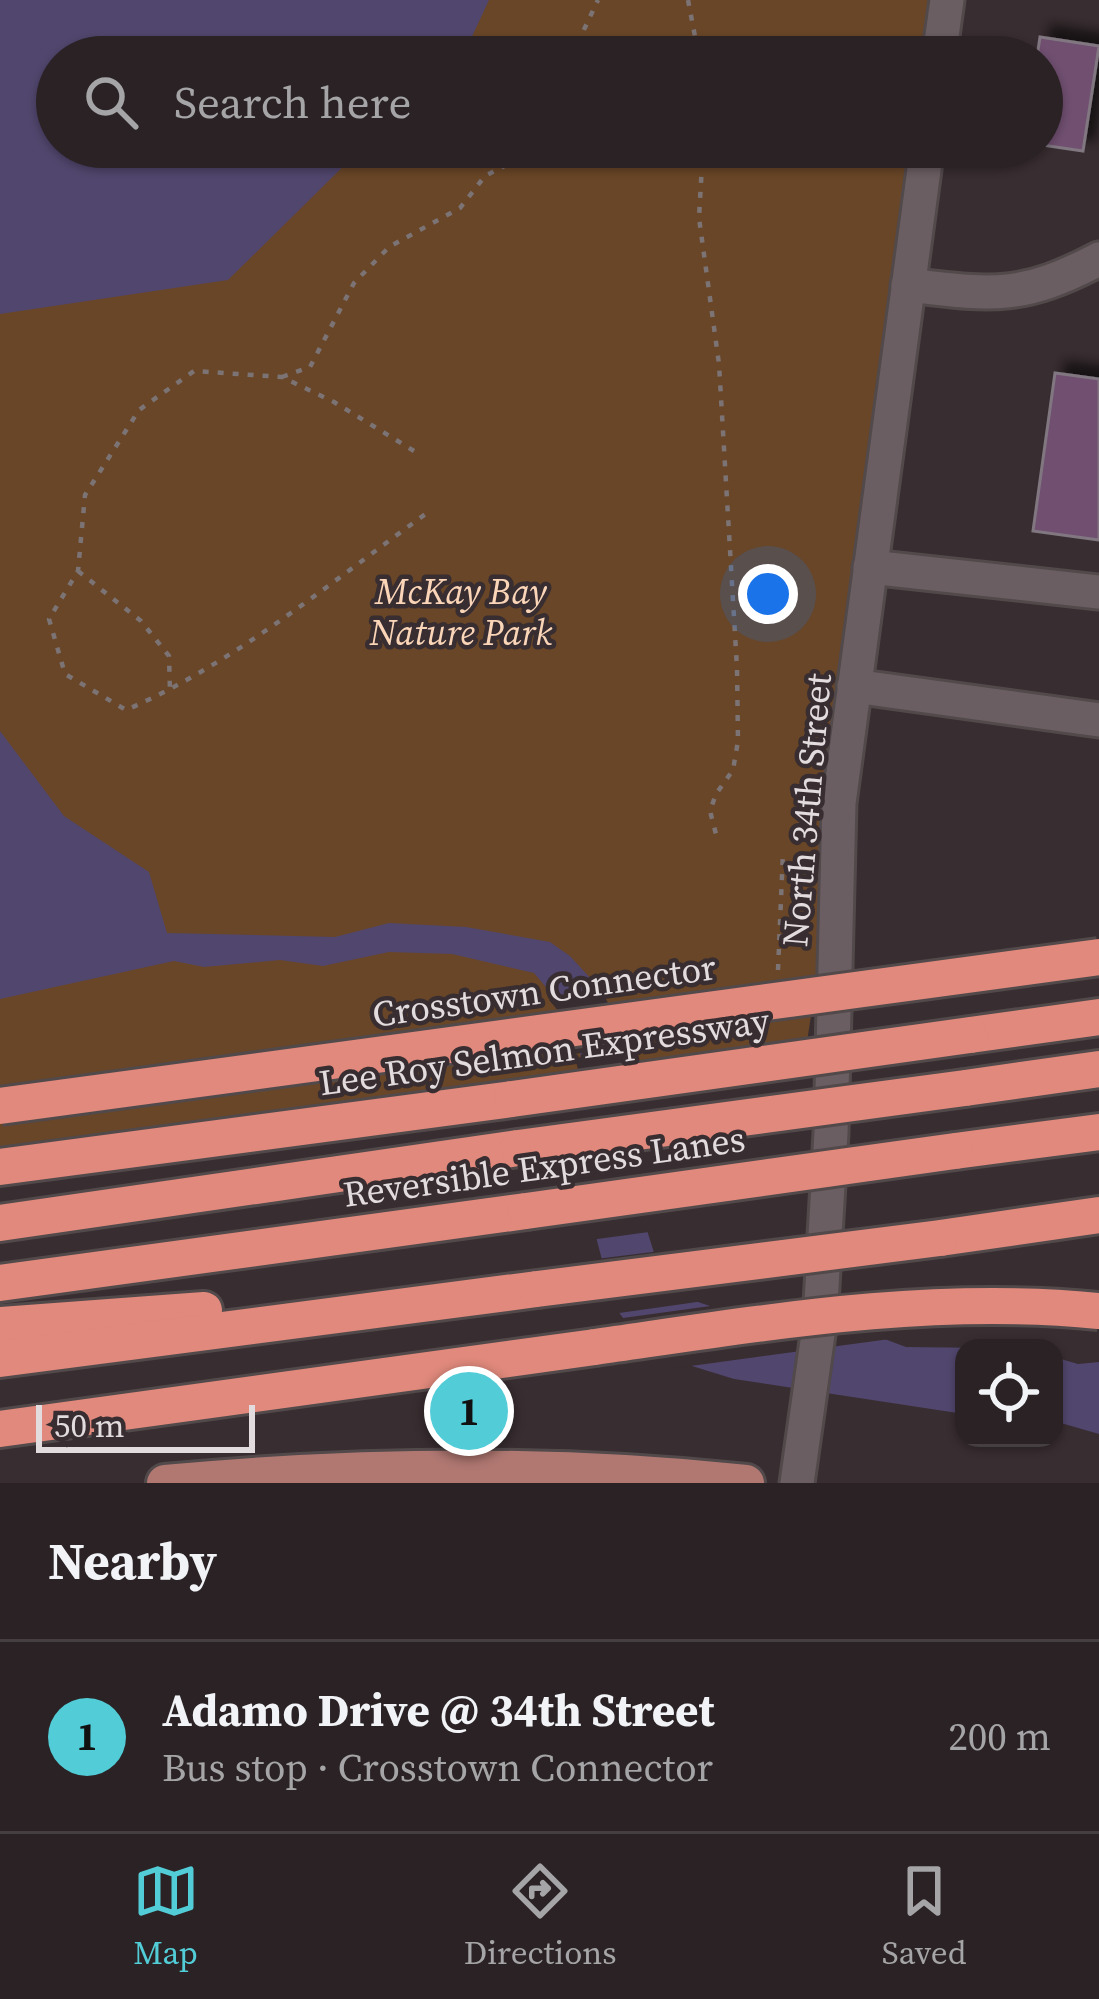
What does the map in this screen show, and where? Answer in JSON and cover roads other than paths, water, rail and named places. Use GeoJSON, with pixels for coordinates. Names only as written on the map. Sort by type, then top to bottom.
{"type":"FeatureCollection","features":[{"type":"Feature","properties":{"kind":"highway","name":"Crosstown Connector"},"geometry":{"type":"LineString","coordinates":[[0,1106],[1099,957]]}},
{"type":"Feature","properties":{"kind":"highway","name":"Lee Roy Selmon Expressway"},"geometry":{"type":"LineString","coordinates":[[0,1167],[1099,1017]]}},
{"type":"Feature","properties":{"kind":"highway"},"geometry":{"type":"LineString","coordinates":[[0,1223],[1099,1069]]}},
{"type":"Feature","properties":{"kind":"highway","name":"Reversible Express Lanes"},"geometry":{"type":"LineString","coordinates":[[0,1283],[1099,1132]]}},
{"type":"Feature","properties":{"kind":"highway"},"geometry":{"type":"LineString","coordinates":[[0,1359],[1099,1215]]}},
{"type":"Feature","properties":{"kind":"highway"},"geometry":{"type":"LineString","coordinates":[[0,1325],[537,1289]]}},
{"type":"Feature","properties":{"kind":"highway"},"geometry":{"type":"LineString","coordinates":[[0,1429],[838,1313],[920,1305],[1099,1311]]}},
{"type":"Feature","properties":{"kind":"main road"},"geometry":{"type":"LineString","coordinates":[[165,1483],[353,1469],[511,1466],[648,1472],[746,1483]]}},
{"type":"Feature","properties":{"kind":"street"},"geometry":{"type":"LineString","coordinates":[[942,36],[947,0]]}},
{"type":"Feature","properties":{"kind":"street","name":"North 34th Street"},"geometry":{"type":"LineString","coordinates":[[797,1483],[820,1320],[831,1133],[839,803],[924,168]]}},
{"type":"Feature","properties":{"kind":"street"},"geometry":{"type":"LineString","coordinates":[[908,285],[1014,293],[1064,278],[1099,260]]}},
{"type":"Feature","properties":{"kind":"street"},"geometry":{"type":"LineString","coordinates":[[870,567],[1099,592]]}},
{"type":"Feature","properties":{"kind":"street"},"geometry":{"type":"LineString","coordinates":[[854,686],[1099,720]]}},
{"type":"Feature","properties":{"kind":"place","name":"Adamo Drive @ 34th Street"},"geometry":{"type":"Point","coordinates":[469,1411]}},
{"type":"Feature","properties":{"kind":"park label","name":"McKay Bay Nature Park"},"geometry":{"type":"Point","coordinates":[461,612]}}]}
